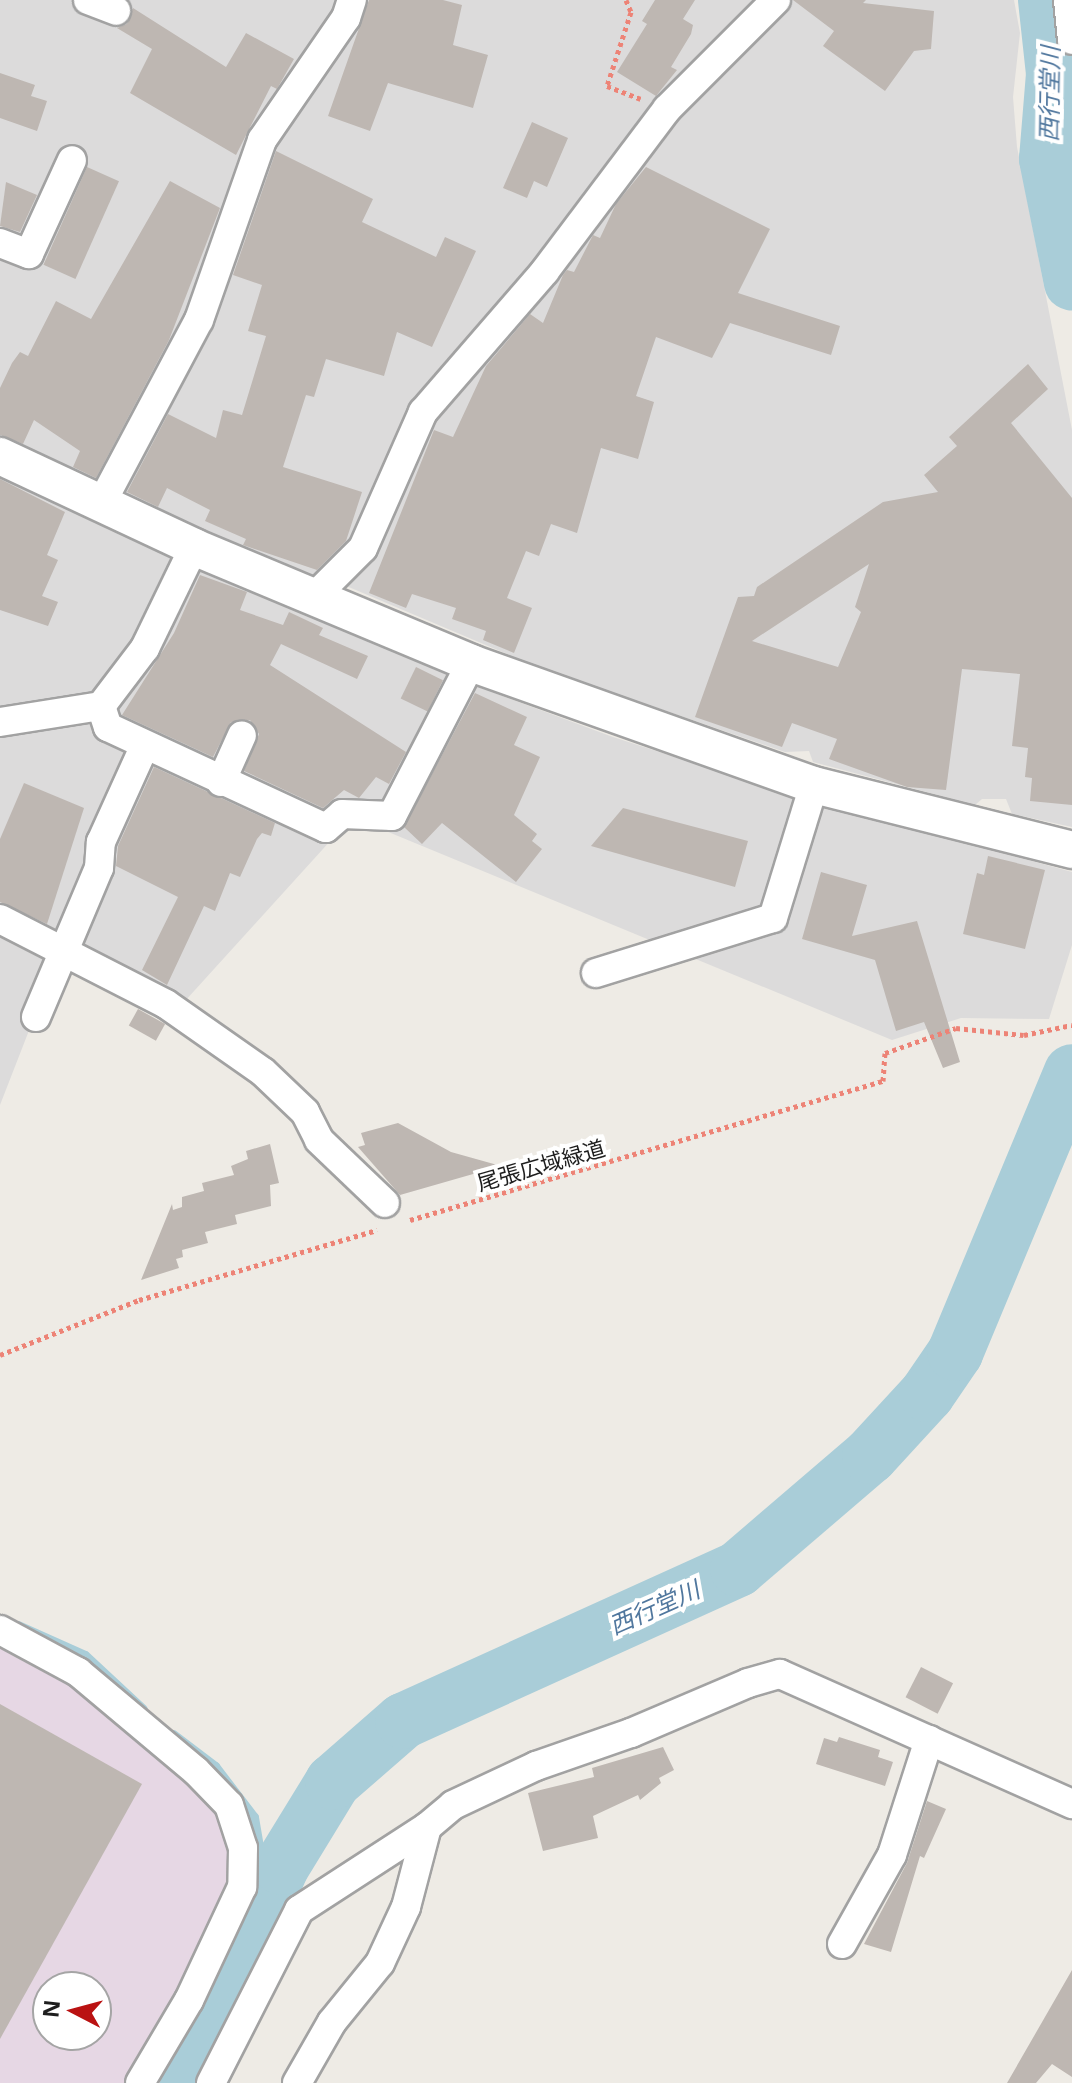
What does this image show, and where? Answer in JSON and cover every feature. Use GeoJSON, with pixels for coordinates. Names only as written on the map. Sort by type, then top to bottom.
{"type":"FeatureCollection","features":[{"type":"Feature","properties":{"kind":"street"},"geometry":{"type":"LineString","coordinates":[[88,0],[116,11]]}},
{"type":"Feature","properties":{"kind":"street"},"geometry":{"type":"LineString","coordinates":[[101,504],[199,320],[262,140],[346,18],[352,0]]}},
{"type":"Feature","properties":{"kind":"street"},"geometry":{"type":"LineString","coordinates":[[316,595],[363,548],[423,412],[545,271],[667,109],[776,0]]}},
{"type":"Feature","properties":{"kind":"street"},"geometry":{"type":"LineString","coordinates":[[1068,0],[1072,40]]}},
{"type":"Feature","properties":{"kind":"street"},"geometry":{"type":"LineString","coordinates":[[0,243],[29,254],[72,160]]}},
{"type":"Feature","properties":{"kind":"street"},"geometry":{"type":"LineString","coordinates":[[0,456],[194,547],[316,595],[471,663],[814,785],[1072,850]]}},
{"type":"Feature","properties":{"kind":"street"},"geometry":{"type":"LineString","coordinates":[[0,722],[101,706],[145,648],[194,547]]}},
{"type":"Feature","properties":{"kind":"street"},"geometry":{"type":"LineString","coordinates":[[101,706],[108,727],[144,747],[326,828],[342,814],[392,816],[471,663]]}},
{"type":"Feature","properties":{"kind":"street"},"geometry":{"type":"LineString","coordinates":[[221,782],[242,735]]}},
{"type":"Feature","properties":{"kind":"street"},"geometry":{"type":"LineString","coordinates":[[36,1017],[99,868],[101,842],[144,747]]}},
{"type":"Feature","properties":{"kind":"street"},"geometry":{"type":"LineString","coordinates":[[596,973],[773,918],[814,785]]}},
{"type":"Feature","properties":{"kind":"street"},"geometry":{"type":"LineString","coordinates":[[0,919],[166,1004],[263,1072],[305,1112],[319,1140],[388,1219]]}},
{"type":"Feature","properties":{"kind":"street"},"geometry":{"type":"LineString","coordinates":[[0,1630],[78,1672],[196,1771],[229,1805],[243,1848],[242,1887],[189,2000],[140,2083]]}},
{"type":"Feature","properties":{"kind":"street"},"geometry":{"type":"LineString","coordinates":[[211,2083],[299,1910],[427,1827],[453,1805],[536,1766],[780,1674],[1072,1804]]}},
{"type":"Feature","properties":{"kind":"street"},"geometry":{"type":"LineString","coordinates":[[842,1944],[892,1855],[929,1740]]}},
{"type":"Feature","properties":{"kind":"street"},"geometry":{"type":"LineString","coordinates":[[297,2083],[332,2022],[380,1963],[406,1907],[427,1827]]}},
{"type":"Feature","properties":{"kind":"path"},"geometry":{"type":"LineString","coordinates":[[626,0],[631,12],[607,86],[667,109]]}},
{"type":"Feature","properties":{"kind":"path","name":"尾張広域緑道"},"geometry":{"type":"LineString","coordinates":[[0,1355],[139,1300],[388,1219],[883,1081],[885,1053],[956,1028],[1024,1035],[1072,1025]]}},
{"type":"Feature","properties":{"kind":"shaded area"},"geometry":{"type":"Polygon","coordinates":[[[0,0],[1014,0],[1020,33],[1013,97],[1017,147],[1072,430],[1072,827],[1012,814],[1006,799],[982,799],[975,805],[813,762],[809,751],[785,752],[533,665],[344,585],[320,582],[0,442],[0,0]]]}},
{"type":"Feature","properties":{"kind":"shaded area"},"geometry":{"type":"Polygon","coordinates":[[[0,476],[457,679],[613,737],[799,797],[1072,872],[1072,945],[1049,1019],[961,1018],[892,1040],[352,817],[175,1012],[58,956],[0,1105],[0,476]]]}},
{"type":"Feature","properties":{"kind":"shaded area"},"geometry":{"type":"Polygon","coordinates":[[[0,1638],[73,1677],[221,1807],[234,1846],[234,1889],[130,2083],[0,2083],[0,1638]]]}},
{"type":"Feature","properties":{"kind":"building"},"geometry":{"type":"Polygon","coordinates":[[[369,0],[443,0],[462,5],[453,45],[488,55],[473,108],[388,83],[370,131],[328,116],[369,0]]]}},
{"type":"Feature","properties":{"kind":"building"},"geometry":{"type":"Polygon","coordinates":[[[655,0],[695,0],[683,19],[693,25],[691,34],[671,67],[677,70],[656,96],[617,72],[647,24],[642,21],[655,0]]]}},
{"type":"Feature","properties":{"kind":"building"},"geometry":{"type":"Polygon","coordinates":[[[793,0],[866,0],[863,3],[934,11],[931,49],[914,51],[885,91],[823,46],[834,31],[793,0]]]}},
{"type":"Feature","properties":{"kind":"building"},"geometry":{"type":"Polygon","coordinates":[[[133,8],[226,67],[246,33],[294,59],[277,89],[271,86],[236,155],[130,93],[152,49],[117,28],[127,24],[133,8]]]}},
{"type":"Feature","properties":{"kind":"building"},"geometry":{"type":"Polygon","coordinates":[[[0,73],[35,85],[31,96],[47,101],[37,131],[0,118],[0,73]]]}},
{"type":"Feature","properties":{"kind":"building"},"geometry":{"type":"Polygon","coordinates":[[[532,122],[568,138],[547,187],[534,181],[527,198],[503,188],[532,122]]]}},
{"type":"Feature","properties":{"kind":"building"},"geometry":{"type":"Polygon","coordinates":[[[276,151],[373,199],[362,222],[436,257],[445,237],[476,251],[432,347],[397,332],[384,376],[326,359],[314,397],[306,395],[283,467],[362,492],[346,541],[317,570],[243,545],[246,539],[205,521],[210,510],[167,488],[158,507],[127,492],[168,414],[216,438],[223,410],[242,415],[266,336],[248,331],[262,285],[233,275],[276,151]]]}},
{"type":"Feature","properties":{"kind":"building"},"geometry":{"type":"Polygon","coordinates":[[[87,167],[119,181],[75,279],[43,265],[87,167]]]}},
{"type":"Feature","properties":{"kind":"building"},"geometry":{"type":"Polygon","coordinates":[[[646,167],[770,229],[738,293],[840,326],[831,355],[730,323],[712,358],[656,337],[636,396],[654,402],[638,459],[601,448],[577,533],[551,524],[539,556],[526,551],[507,598],[532,608],[514,653],[483,640],[486,631],[452,619],[456,608],[412,594],[406,608],[369,593],[434,430],[453,437],[486,366],[530,314],[543,323],[563,275],[567,270],[574,272],[593,235],[600,238],[616,204],[646,167]]]}},
{"type":"Feature","properties":{"kind":"building"},"geometry":{"type":"Polygon","coordinates":[[[170,181],[220,208],[169,340],[96,478],[73,467],[80,451],[34,420],[23,444],[0,435],[0,388],[20,352],[28,356],[56,301],[91,319],[170,181]]]}},
{"type":"Feature","properties":{"kind":"building"},"geometry":{"type":"Polygon","coordinates":[[[6,182],[37,195],[20,232],[0,226],[6,182]]]}},
{"type":"Feature","properties":{"kind":"building"},"geometry":{"type":"Polygon","coordinates":[[[1028,364],[1048,389],[1011,423],[1072,498],[1072,805],[1030,801],[1032,778],[1025,777],[1028,748],[1012,746],[1020,674],[962,669],[946,790],[907,787],[829,759],[837,739],[792,723],[782,747],[695,717],[738,597],[754,596],[757,587],[883,502],[938,492],[924,475],[957,446],[949,437],[1028,364]],[[869,564],[752,641],[838,667],[861,612],[855,607],[869,564]]]}},
{"type":"Feature","properties":{"kind":"building"},"geometry":{"type":"Polygon","coordinates":[[[0,479],[65,512],[47,555],[58,560],[42,596],[58,602],[48,626],[0,610],[0,479]]]}},
{"type":"Feature","properties":{"kind":"building"},"geometry":{"type":"Polygon","coordinates":[[[200,575],[247,592],[240,610],[283,625],[289,612],[323,628],[319,635],[368,656],[357,679],[281,644],[270,665],[406,752],[389,784],[376,777],[359,798],[344,790],[323,808],[244,771],[259,734],[250,720],[231,722],[213,757],[122,715],[174,633],[200,575]]]}},
{"type":"Feature","properties":{"kind":"building"},"geometry":{"type":"Polygon","coordinates":[[[416,667],[443,680],[428,712],[401,698],[416,667]]]}},
{"type":"Feature","properties":{"kind":"building"},"geometry":{"type":"Polygon","coordinates":[[[475,693],[527,717],[514,745],[540,757],[514,815],[537,834],[532,841],[542,849],[516,882],[442,823],[422,844],[404,827],[475,693]]]}},
{"type":"Feature","properties":{"kind":"building"},"geometry":{"type":"Polygon","coordinates":[[[154,767],[275,823],[271,836],[262,833],[257,839],[240,877],[230,873],[215,911],[204,906],[167,985],[142,970],[178,897],[116,866],[118,846],[154,767]]]}},
{"type":"Feature","properties":{"kind":"building"},"geometry":{"type":"Polygon","coordinates":[[[24,783],[84,808],[47,924],[0,902],[0,839],[24,783]]]}},
{"type":"Feature","properties":{"kind":"building"},"geometry":{"type":"Polygon","coordinates":[[[623,808],[748,841],[735,887],[591,846],[623,808]]]}},
{"type":"Feature","properties":{"kind":"building"},"geometry":{"type":"Polygon","coordinates":[[[988,856],[1045,870],[1025,949],[963,934],[977,873],[984,875],[988,856]]]}},
{"type":"Feature","properties":{"kind":"building"},"geometry":{"type":"Polygon","coordinates":[[[821,872],[867,885],[852,936],[917,921],[960,1062],[943,1068],[924,1022],[896,1031],[875,960],[802,939],[821,872]]]}},
{"type":"Feature","properties":{"kind":"building"},"geometry":{"type":"Polygon","coordinates":[[[138,1009],[165,1024],[156,1041],[129,1026],[138,1009]]]}},
{"type":"Feature","properties":{"kind":"building"},"geometry":{"type":"Polygon","coordinates":[[[398,1123],[451,1152],[501,1166],[400,1195],[358,1147],[365,1145],[361,1133],[398,1123]]]}},
{"type":"Feature","properties":{"kind":"building"},"geometry":{"type":"Polygon","coordinates":[[[270,1144],[279,1183],[270,1185],[271,1206],[235,1215],[237,1224],[205,1232],[208,1243],[182,1250],[183,1257],[176,1259],[179,1268],[141,1280],[172,1204],[173,1210],[182,1207],[182,1197],[204,1191],[202,1183],[234,1175],[231,1166],[248,1159],[246,1151],[270,1144]]]}},
{"type":"Feature","properties":{"kind":"building"},"geometry":{"type":"Polygon","coordinates":[[[921,1667],[953,1683],[938,1714],[906,1697],[921,1667]]]}},
{"type":"Feature","properties":{"kind":"building"},"geometry":{"type":"Polygon","coordinates":[[[0,1704],[142,1784],[38,1971],[32,1971],[32,1982],[0,2039],[0,1704]]]}},
{"type":"Feature","properties":{"kind":"building"},"geometry":{"type":"Polygon","coordinates":[[[839,1737],[880,1750],[878,1757],[893,1762],[885,1786],[816,1764],[824,1738],[837,1742],[839,1737]]]}},
{"type":"Feature","properties":{"kind":"building"},"geometry":{"type":"Polygon","coordinates":[[[663,1747],[674,1770],[659,1778],[661,1783],[640,1800],[638,1795],[593,1816],[598,1838],[543,1851],[528,1793],[594,1777],[592,1768],[663,1747]]]}},
{"type":"Feature","properties":{"kind":"building"},"geometry":{"type":"Polygon","coordinates":[[[927,1801],[946,1809],[924,1858],[920,1856],[891,1952],[864,1944],[907,1863],[927,1801]]]}},
{"type":"Feature","properties":{"kind":"building"},"geometry":{"type":"Polygon","coordinates":[[[1072,1970],[1072,2077],[1052,2064],[1036,2083],[1007,2083],[1072,1970]]]}},
{"type":"Feature","properties":{"kind":"waterway","name":"西行堂川"},"geometry":{"type":"LineString","coordinates":[[1046,0],[1054,74],[1047,159],[1072,283]]}},
{"type":"Feature","properties":{"kind":"waterway","name":"西行堂川"},"geometry":{"type":"LineString","coordinates":[[188,2083],[281,1867],[333,1782],[403,1721],[738,1569],[870,1456],[927,1394],[955,1353],[1072,1072]]}},
{"type":"Feature","properties":{"kind":"waterway"},"geometry":{"type":"LineString","coordinates":[[18,1625],[85,1655],[143,1709]]}},
{"type":"Feature","properties":{"kind":"waterway"},"geometry":{"type":"LineString","coordinates":[[173,1734],[215,1766],[254,1817],[268,1900]]}}]}
